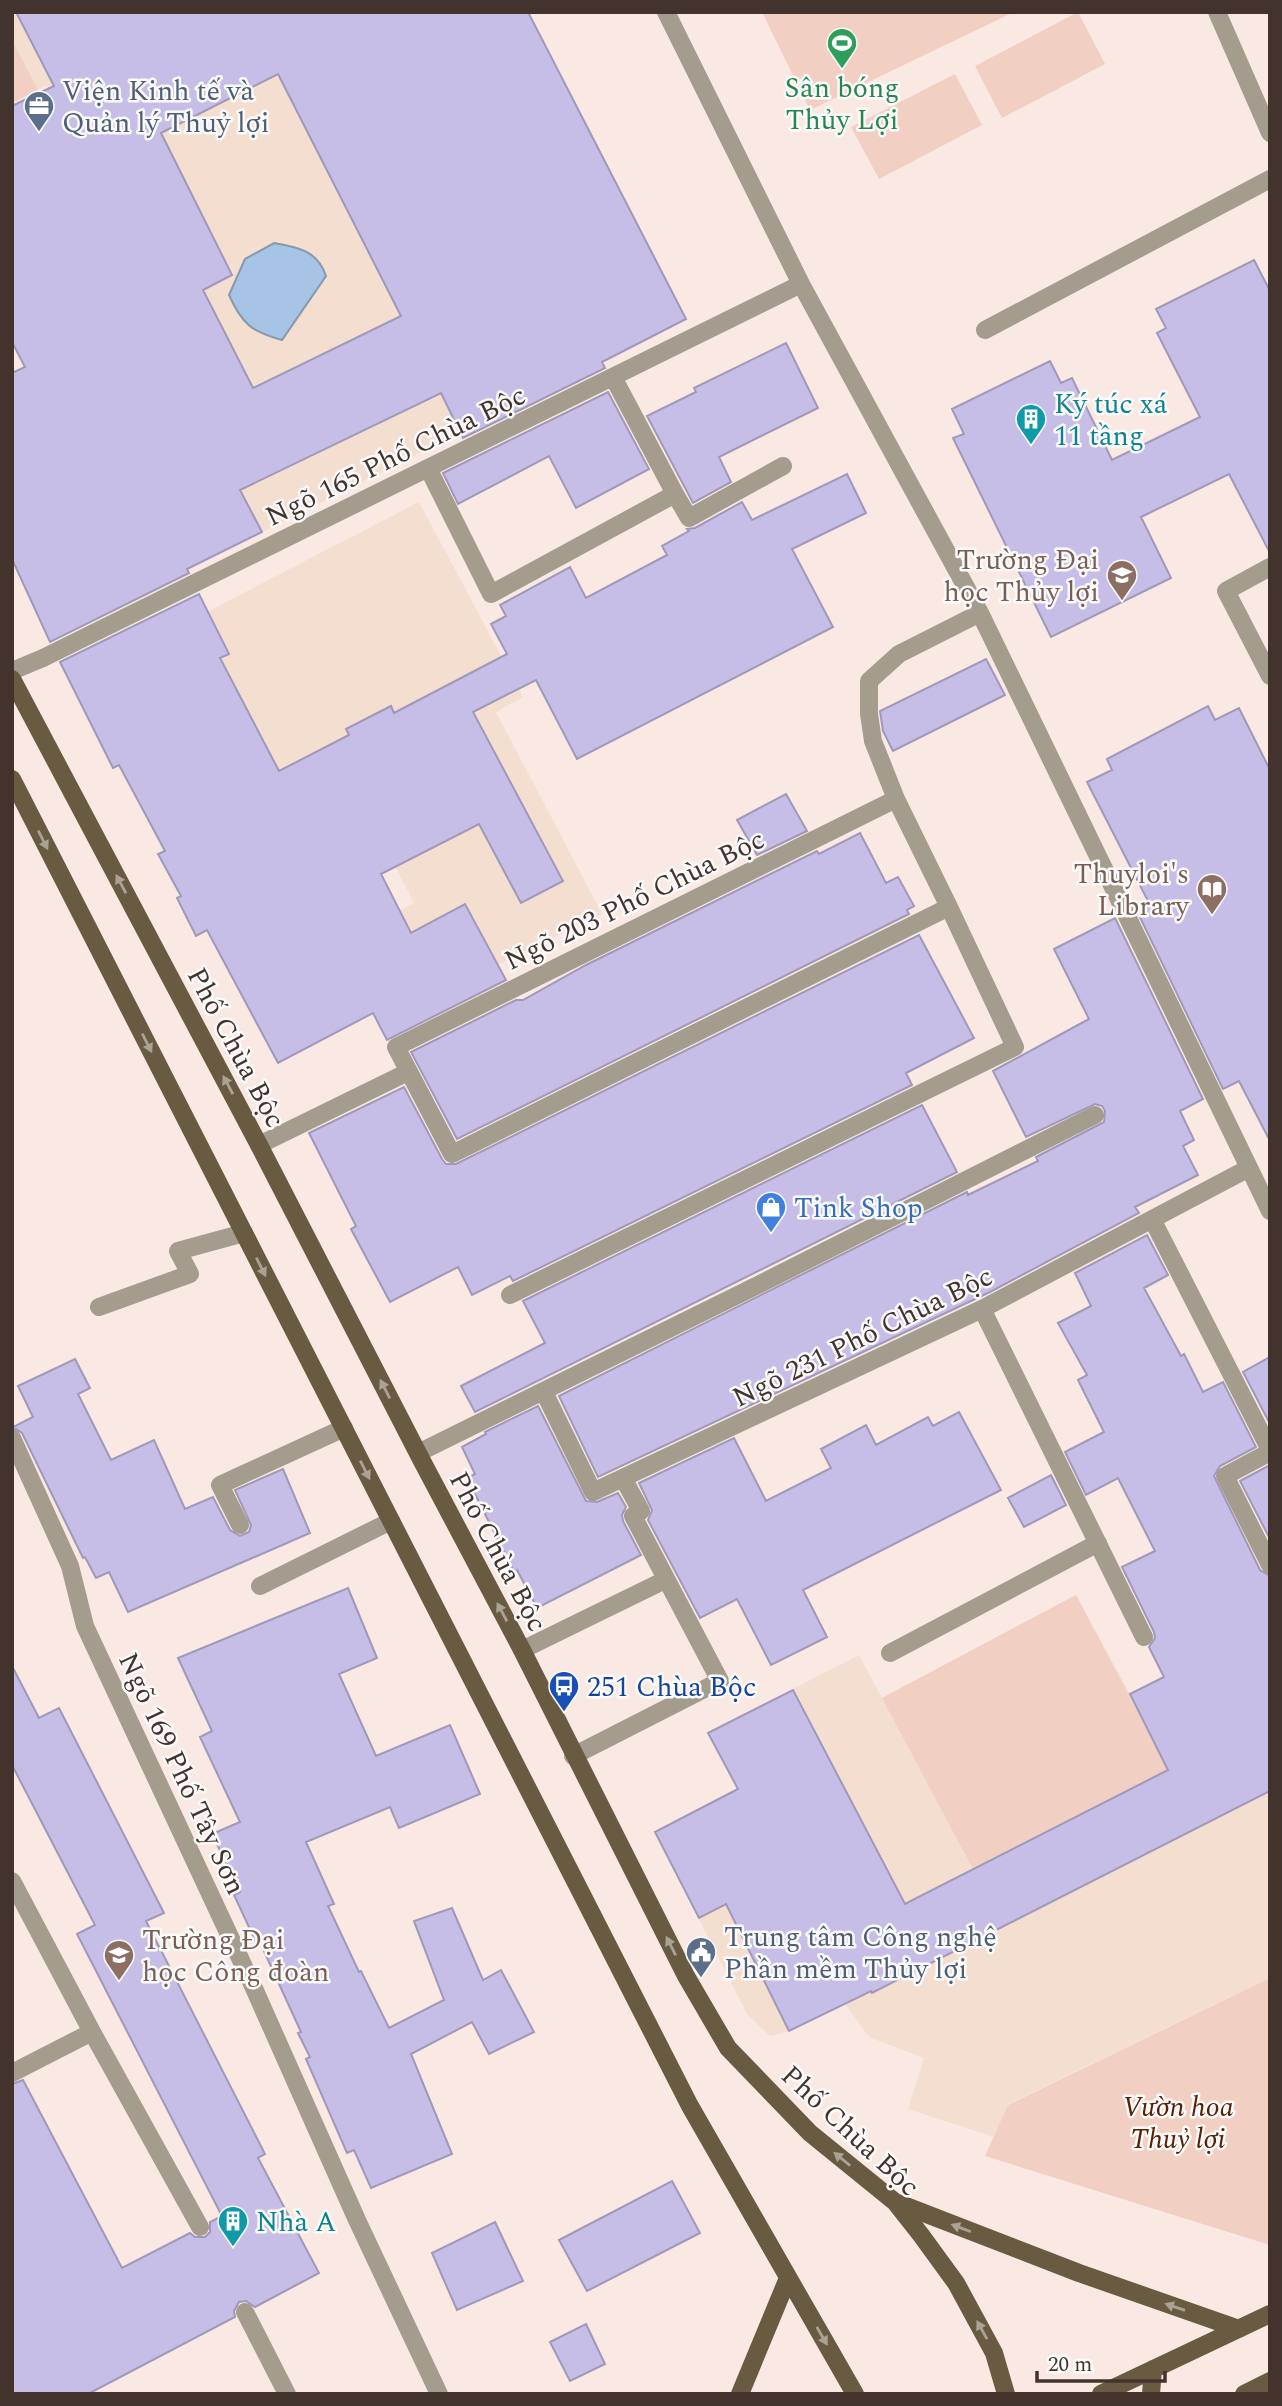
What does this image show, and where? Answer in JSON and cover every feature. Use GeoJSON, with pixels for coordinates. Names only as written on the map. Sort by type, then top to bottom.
{"type":"FeatureCollection","features":[{"type":"Feature","properties":{"kind":"main road","name":"Phố Chùa Bộc"},"geometry":{"type":"LineString","coordinates":[[12,679],[260,1145],[522,1650],[686,1976],[728,2048],[810,2133],[895,2202],[956,2283],[994,2353],[1006,2394]]}},
{"type":"Feature","properties":{"kind":"main road"},"geometry":{"type":"LineString","coordinates":[[12,779],[690,2106],[855,2394]]}},
{"type":"Feature","properties":{"kind":"main road"},"geometry":{"type":"LineString","coordinates":[[895,2202],[1066,2268],[1239,2329]]}},
{"type":"Feature","properties":{"kind":"main road"},"geometry":{"type":"LineString","coordinates":[[740,2394],[788,2278]]}},
{"type":"Feature","properties":{"kind":"main road"},"geometry":{"type":"LineString","coordinates":[[1101,2394],[1270,2314]]}},
{"type":"Feature","properties":{"kind":"main road"},"geometry":{"type":"LineString","coordinates":[[1151,2394],[1153,2369]]}},
{"type":"Feature","properties":{"kind":"main road"},"geometry":{"type":"LineString","coordinates":[[1244,2394],[1270,2381]]}},
{"type":"Feature","properties":{"kind":"street"},"geometry":{"type":"LineString","coordinates":[[666,12],[801,284],[980,613],[1270,1211]]}},
{"type":"Feature","properties":{"kind":"street"},"geometry":{"type":"LineString","coordinates":[[1217,12],[1270,133]]}},
{"type":"Feature","properties":{"kind":"street"},"geometry":{"type":"LineString","coordinates":[[985,330],[1270,179]]}},
{"type":"Feature","properties":{"kind":"street","name":"Ngõ 165 Phố Chùa Bộc"},"geometry":{"type":"LineString","coordinates":[[12,671],[801,284]]}},
{"type":"Feature","properties":{"kind":"street"},"geometry":{"type":"LineString","coordinates":[[613,377],[690,518],[783,466]]}},
{"type":"Feature","properties":{"kind":"street"},"geometry":{"type":"LineString","coordinates":[[428,468],[491,594],[675,494]]}},
{"type":"Feature","properties":{"kind":"street"},"geometry":{"type":"LineString","coordinates":[[1270,567],[1226,591],[1270,676]]}},
{"type":"Feature","properties":{"kind":"street"},"geometry":{"type":"LineString","coordinates":[[510,1295],[1015,1047],[896,799],[873,741],[869,714],[869,681],[899,654],[980,613]]}},
{"type":"Feature","properties":{"kind":"street","name":"Ngõ 203 Phố Chùa Bộc"},"geometry":{"type":"LineString","coordinates":[[408,1072],[396,1047],[896,799]]}},
{"type":"Feature","properties":{"kind":"street"},"geometry":{"type":"LineString","coordinates":[[260,1145],[408,1072],[452,1154],[950,907]]}},
{"type":"Feature","properties":{"kind":"street"},"geometry":{"type":"LineString","coordinates":[[418,1453],[1095,1115]]}},
{"type":"Feature","properties":{"kind":"street","name":"Ngõ 231 Phố Chùa Bộc"},"geometry":{"type":"LineString","coordinates":[[544,1392],[593,1492],[982,1309],[1249,1168]]}},
{"type":"Feature","properties":{"kind":"street"},"geometry":{"type":"LineString","coordinates":[[1152,1219],[1270,1451],[1225,1476],[1270,1565]]}},
{"type":"Feature","properties":{"kind":"street"},"geometry":{"type":"LineString","coordinates":[[99,1307],[190,1274],[178,1251],[244,1233]]}},
{"type":"Feature","properties":{"kind":"street"},"geometry":{"type":"LineString","coordinates":[[982,1309],[1144,1637]]}},
{"type":"Feature","properties":{"kind":"street"},"geometry":{"type":"LineString","coordinates":[[240,1525],[220,1485],[344,1429]]}},
{"type":"Feature","properties":{"kind":"street","name":"Ngõ 169 Phố Tây Sơn"},"geometry":{"type":"LineString","coordinates":[[12,1438],[70,1566],[85,1626],[439,2394]]}},
{"type":"Feature","properties":{"kind":"street"},"geometry":{"type":"LineString","coordinates":[[573,1756],[720,1681],[633,1516],[641,1511],[624,1478]]}},
{"type":"Feature","properties":{"kind":"street"},"geometry":{"type":"LineString","coordinates":[[260,1586],[391,1521]]}},
{"type":"Feature","properties":{"kind":"street"},"geometry":{"type":"LineString","coordinates":[[890,1653],[1098,1544]]}},
{"type":"Feature","properties":{"kind":"street"},"geometry":{"type":"LineString","coordinates":[[522,1650],[665,1580]]}},
{"type":"Feature","properties":{"kind":"street"},"geometry":{"type":"LineString","coordinates":[[12,1881],[200,2227]]}},
{"type":"Feature","properties":{"kind":"street"},"geometry":{"type":"LineString","coordinates":[[12,2073],[92,2032]]}},
{"type":"Feature","properties":{"kind":"street"},"geometry":{"type":"LineString","coordinates":[[245,2312],[287,2394]]}},
{"type":"Feature","properties":{"kind":"shaded area"},"geometry":{"type":"Polygon","coordinates":[[[12,12],[528,12],[686,319],[139,594],[12,342],[84,161],[47,85],[12,103],[12,12]]]}},
{"type":"Feature","properties":{"kind":"shaded area"},"geometry":{"type":"Polygon","coordinates":[[[419,502],[523,697],[496,712],[602,914],[498,965],[337,943],[414,903],[362,802],[273,848],[202,602],[207,612],[419,502]]]}},
{"type":"Feature","properties":{"kind":"shaded area"},"geometry":{"type":"Polygon","coordinates":[[[1076,1595],[1130,1694],[1193,1662],[1270,1796],[1270,1978],[1008,2104],[994,2137],[908,2109],[924,2058],[869,2037],[845,2004],[789,2031],[770,2036],[747,2014],[655,1832],[737,1789],[708,1733],[859,1655],[882,1698],[1076,1595]]]}},
{"type":"Feature","properties":{"kind":"green space","name":"Sân bóng Thủy Lợi"},"geometry":{"type":"Polygon","coordinates":[[[762,12],[1014,12],[810,110],[762,12]]]}},
{"type":"Feature","properties":{"kind":"green space"},"geometry":{"type":"Polygon","coordinates":[[[1078,12],[1105,64],[1002,118],[975,66],[1078,12]]]}},
{"type":"Feature","properties":{"kind":"green space"},"geometry":{"type":"Polygon","coordinates":[[[12,40],[38,90],[12,103],[12,40]]]}},
{"type":"Feature","properties":{"kind":"green space"},"geometry":{"type":"Polygon","coordinates":[[[955,74],[982,125],[879,179],[851,127],[955,74]]]}},
{"type":"Feature","properties":{"kind":"green space"},"geometry":{"type":"Polygon","coordinates":[[[1076,1595],[1168,1770],[973,1869],[882,1698],[1076,1595]]]}},
{"type":"Feature","properties":{"kind":"green space","name":"Vườn hoa Thuỷ lợi"},"geometry":{"type":"Polygon","coordinates":[[[1270,1978],[1270,2245],[985,2156],[1008,2105],[1270,1978]]]}},
{"type":"Feature","properties":{"kind":"water"},"geometry":{"type":"Polygon","coordinates":[[[274,243],[306,252],[318,261],[326,276],[282,340],[263,334],[249,325],[229,295],[245,259],[274,243]]]}},
{"type":"Feature","properties":{"kind":"building"},"geometry":{"type":"Polygon","coordinates":[[[16,12],[528,12],[686,319],[602,362],[605,368],[463,438],[441,393],[240,490],[262,532],[187,569],[189,573],[50,642],[12,559],[12,373],[25,367],[12,342],[12,106],[54,86],[16,12]],[[278,74],[161,133],[232,275],[203,290],[253,388],[401,316],[278,74]]]}},
{"type":"Feature","properties":{"kind":"building","name":"Ký túc xá 11 tầng"},"geometry":{"type":"Polygon","coordinates":[[[1254,260],[1270,291],[1270,553],[1229,474],[1141,517],[1171,578],[1051,637],[953,438],[964,434],[952,409],[1050,361],[1061,383],[1072,378],[1112,460],[1200,417],[1157,333],[1166,328],[1156,309],[1254,260]]]}},
{"type":"Feature","properties":{"kind":"building"},"geometry":{"type":"Polygon","coordinates":[[[786,343],[818,408],[719,457],[731,482],[693,503],[647,416],[696,392],[694,388],[786,343]]]}},
{"type":"Feature","properties":{"kind":"building"},"geometry":{"type":"Polygon","coordinates":[[[608,392],[649,469],[576,508],[549,456],[458,504],[443,473],[608,392]]]}},
{"type":"Feature","properties":{"kind":"building"},"geometry":{"type":"Polygon","coordinates":[[[847,474],[866,513],[792,549],[833,627],[577,759],[536,680],[473,712],[563,881],[521,903],[479,824],[381,874],[411,933],[465,904],[506,980],[387,1040],[373,1013],[278,1063],[207,930],[196,936],[177,898],[181,896],[158,854],[165,851],[119,765],[113,768],[60,662],[199,594],[229,654],[220,658],[279,771],[349,735],[346,729],[391,706],[394,713],[507,654],[491,624],[506,616],[500,605],[570,567],[586,598],[667,555],[662,546],[689,531],[687,529],[695,528],[742,502],[752,520],[847,474]]]}},
{"type":"Feature","properties":{"kind":"building"},"geometry":{"type":"Polygon","coordinates":[[[986,659],[1005,695],[893,751],[883,731],[880,711],[986,659]]]}},
{"type":"Feature","properties":{"kind":"building","name":"Thuyloi's Library"},"geometry":{"type":"Polygon","coordinates":[[[1208,706],[1215,720],[1239,708],[1270,770],[1270,1141],[1239,1081],[1223,1089],[1135,907],[1148,901],[1087,782],[1112,770],[1107,759],[1208,706]]]}},
{"type":"Feature","properties":{"kind":"building"},"geometry":{"type":"Polygon","coordinates":[[[786,794],[807,831],[757,855],[737,820],[786,794]]]}},
{"type":"Feature","properties":{"kind":"building"},"geometry":{"type":"Polygon","coordinates":[[[860,833],[886,883],[898,877],[914,906],[907,910],[909,914],[457,1139],[411,1052],[516,1000],[523,1000],[586,965],[817,851],[819,854],[860,833]]]}},
{"type":"Feature","properties":{"kind":"building"},"geometry":{"type":"Polygon","coordinates":[[[1115,918],[1203,1099],[1180,1111],[1194,1140],[1183,1146],[1198,1175],[1135,1207],[1139,1213],[990,1292],[598,1477],[559,1396],[967,1192],[968,1195],[1038,1161],[1036,1157],[1104,1122],[1105,1111],[1102,1106],[1095,1104],[1026,1137],[993,1071],[1089,1019],[1054,949],[1115,918]]]}},
{"type":"Feature","properties":{"kind":"building"},"geometry":{"type":"Polygon","coordinates":[[[919,935],[974,1038],[906,1073],[912,1085],[513,1281],[510,1276],[472,1295],[458,1267],[390,1302],[351,1229],[356,1226],[309,1133],[404,1087],[442,1159],[446,1164],[456,1164],[919,935]]]}},
{"type":"Feature","properties":{"kind":"building"},"geometry":{"type":"Polygon","coordinates":[[[922,1105],[957,1172],[475,1412],[461,1386],[545,1343],[523,1301],[922,1105]]]}},
{"type":"Feature","properties":{"kind":"building"},"geometry":{"type":"Polygon","coordinates":[[[1147,1235],[1168,1275],[1144,1288],[1181,1356],[1184,1354],[1203,1392],[1223,1382],[1256,1447],[1220,1466],[1214,1476],[1260,1570],[1270,1576],[1270,1791],[872,1993],[871,1991],[789,2031],[726,1904],[699,1918],[655,1832],[738,1789],[708,1733],[793,1690],[905,1904],[1168,1770],[1130,1694],[1164,1677],[1149,1647],[1155,1638],[1154,1632],[1122,1567],[1155,1551],[1118,1478],[1086,1495],[1065,1452],[1104,1432],[1078,1380],[1087,1375],[1058,1323],[1091,1306],[1075,1273],[1147,1235]]]}},
{"type":"Feature","properties":{"kind":"building"},"geometry":{"type":"Polygon","coordinates":[[[1270,1357],[1270,1424],[1243,1372],[1270,1357]]]}},
{"type":"Feature","properties":{"kind":"building"},"geometry":{"type":"Polygon","coordinates":[[[75,1359],[90,1388],[78,1394],[111,1460],[154,1440],[185,1509],[213,1497],[230,1530],[240,1536],[249,1532],[251,1525],[235,1490],[283,1469],[310,1533],[128,1612],[109,1572],[96,1578],[85,1557],[83,1558],[22,1433],[13,1427],[33,1417],[18,1386],[75,1359]]]}},
{"type":"Feature","properties":{"kind":"building"},"geometry":{"type":"Polygon","coordinates":[[[538,1406],[586,1501],[597,1502],[618,1493],[626,1507],[622,1515],[623,1521],[641,1555],[537,1608],[517,1570],[514,1572],[467,1478],[475,1474],[462,1447],[486,1434],[485,1432],[538,1406]]]}},
{"type":"Feature","properties":{"kind":"building"},"geometry":{"type":"Polygon","coordinates":[[[959,1412],[1001,1490],[803,1590],[827,1637],[771,1665],[737,1599],[700,1618],[648,1520],[652,1510],[639,1483],[734,1438],[766,1501],[831,1468],[821,1449],[866,1425],[876,1445],[928,1417],[933,1426],[959,1412]]]}},
{"type":"Feature","properties":{"kind":"building"},"geometry":{"type":"Polygon","coordinates":[[[1270,1465],[1270,1539],[1240,1481],[1270,1465]]]}},
{"type":"Feature","properties":{"kind":"building"},"geometry":{"type":"Polygon","coordinates":[[[1051,1475],[1066,1505],[1024,1527],[1008,1498],[1051,1475]]]}},
{"type":"Feature","properties":{"kind":"building"},"geometry":{"type":"Polygon","coordinates":[[[348,1588],[377,1658],[339,1674],[376,1756],[450,1725],[480,1794],[399,1828],[390,1807],[306,1842],[334,1904],[328,1906],[389,2028],[444,2000],[414,1921],[452,1908],[483,1980],[501,1970],[534,2032],[489,2054],[472,2022],[411,2054],[452,2154],[371,2188],[354,2150],[347,2153],[306,2059],[310,2057],[298,2033],[301,2032],[258,1938],[255,1940],[234,1895],[240,1892],[212,1834],[240,1822],[200,1737],[212,1731],[178,1658],[348,1588]]]}},
{"type":"Feature","properties":{"kind":"building"},"geometry":{"type":"Polygon","coordinates":[[[12,1666],[39,1718],[59,1708],[164,1913],[146,1921],[265,2154],[258,2158],[319,2273],[255,2307],[246,2301],[239,2302],[234,2311],[235,2317],[88,2394],[12,2394],[12,2084],[23,2080],[122,2268],[190,2233],[195,2237],[205,2237],[210,2232],[210,2222],[222,2216],[77,1934],[95,1925],[12,1765],[12,1666]]]}},
{"type":"Feature","properties":{"kind":"building"},"geometry":{"type":"Polygon","coordinates":[[[672,2181],[700,2233],[587,2291],[559,2240],[672,2181]]]}},
{"type":"Feature","properties":{"kind":"building"},"geometry":{"type":"Polygon","coordinates":[[[495,2222],[523,2281],[457,2310],[432,2253],[495,2222]]]}},
{"type":"Feature","properties":{"kind":"building"},"geometry":{"type":"Polygon","coordinates":[[[586,2324],[605,2364],[570,2381],[550,2342],[586,2324]]]}},
{"type":"Feature","properties":{"kind":"place","name":"Sân bóng Thủy Lợi"},"geometry":{"type":"Point","coordinates":[842,70]}},
{"type":"Feature","properties":{"kind":"place","name":"Viện Kinh tế và Quản lý Thuỷ lợi"},"geometry":{"type":"Point","coordinates":[39,133]}},
{"type":"Feature","properties":{"kind":"place","name":"Ký túc xá 11 tầng"},"geometry":{"type":"Point","coordinates":[1031,446]}},
{"type":"Feature","properties":{"kind":"place","name":"Trường Đại học Thủy lợi"},"geometry":{"type":"Point","coordinates":[1122,602]}},
{"type":"Feature","properties":{"kind":"place","name":"Thuyloi's Library"},"geometry":{"type":"Point","coordinates":[1212,916]}},
{"type":"Feature","properties":{"kind":"place","name":"Tink Shop"},"geometry":{"type":"Point","coordinates":[771,1234]}},
{"type":"Feature","properties":{"kind":"place","name":"251 Chùa Bộc"},"geometry":{"type":"Point","coordinates":[564,1713]}},
{"type":"Feature","properties":{"kind":"place","name":"Trung tâm Công nghệ Phần mềm Thủy lợi"},"geometry":{"type":"Point","coordinates":[701,1979]}},
{"type":"Feature","properties":{"kind":"place","name":"Trường Đại học Công đoàn"},"geometry":{"type":"Point","coordinates":[119,1982]}},
{"type":"Feature","properties":{"kind":"place","name":"Nhà A"},"geometry":{"type":"Point","coordinates":[233,2248]}}]}
